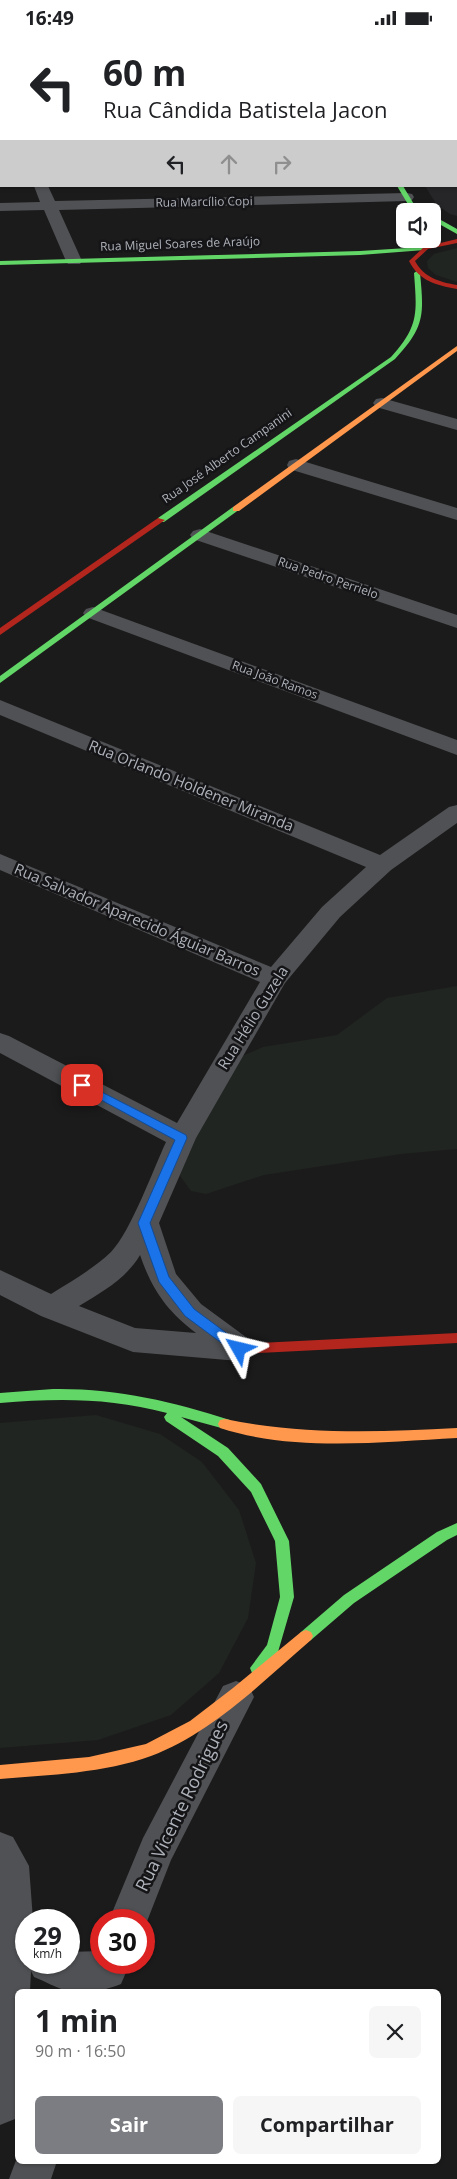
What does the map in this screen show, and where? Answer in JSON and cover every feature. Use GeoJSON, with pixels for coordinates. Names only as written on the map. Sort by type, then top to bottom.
{"type":"FeatureCollection","features":[{"type":"Feature","properties":{"kind":"street"},"geometry":{"type":"LineString","coordinates":[[41,187],[74,261]]}},
{"type":"Feature","properties":{"kind":"street","name":"Rua Marcílio Copi"},"geometry":{"type":"LineString","coordinates":[[0,207],[409,200]]}},
{"type":"Feature","properties":{"kind":"street"},"geometry":{"type":"LineString","coordinates":[[441,222],[457,232]]}},
{"type":"Feature","properties":{"kind":"street","name":"Rua Miguel Soares de Araújo"},"geometry":{"type":"LineString","coordinates":[[441,243],[457,241]]}},
{"type":"Feature","properties":{"kind":"street","name":"Rua Miguel Soares de Araújo"},"geometry":{"type":"LineString","coordinates":[[0,263],[360,253],[401,248]]}},
{"type":"Feature","properties":{"kind":"street"},"geometry":{"type":"LineString","coordinates":[[415,271],[412,261],[423,248]]}},
{"type":"Feature","properties":{"kind":"street","name":"Rua Miguel Soares de Araújo"},"geometry":{"type":"LineString","coordinates":[[360,253],[395,259],[429,280],[457,287]]}},
{"type":"Feature","properties":{"kind":"street","name":"Rua José Alberto Campanini"},"geometry":{"type":"LineString","coordinates":[[0,632],[393,357],[412,339],[420,321],[415,271]]}},
{"type":"Feature","properties":{"kind":"street"},"geometry":{"type":"LineString","coordinates":[[0,680],[457,348]]}},
{"type":"Feature","properties":{"kind":"street"},"geometry":{"type":"LineString","coordinates":[[382,403],[457,425]]}},
{"type":"Feature","properties":{"kind":"street"},"geometry":{"type":"LineString","coordinates":[[296,465],[457,514]]}},
{"type":"Feature","properties":{"kind":"street","name":"Rua Pedro Perrielo"},"geometry":{"type":"LineString","coordinates":[[200,535],[457,622]]}},
{"type":"Feature","properties":{"kind":"street","name":"Rua João Ramos"},"geometry":{"type":"LineString","coordinates":[[93,613],[457,748]]}},
{"type":"Feature","properties":{"kind":"street","name":"Rua Orlando Holdener Miranda"},"geometry":{"type":"LineString","coordinates":[[0,707],[382,865]]}},
{"type":"Feature","properties":{"kind":"street","name":"Rua Hélio Guzela"},"geometry":{"type":"LineString","coordinates":[[52,1309],[100,1279],[123,1258],[144,1223],[182,1138],[274,979],[331,912],[382,865],[457,813]]}},
{"type":"Feature","properties":{"kind":"street","name":"Rua Salvador Aparecido Águiar Barros"},"geometry":{"type":"LineString","coordinates":[[0,861],[274,979]]}},
{"type":"Feature","properties":{"kind":"street"},"geometry":{"type":"LineString","coordinates":[[0,1042],[182,1138]]}},
{"type":"Feature","properties":{"kind":"street"},"geometry":{"type":"LineString","coordinates":[[144,1223],[164,1279],[190,1313],[239,1349]]}},
{"type":"Feature","properties":{"kind":"street"},"geometry":{"type":"LineString","coordinates":[[0,1281],[52,1309],[132,1340],[239,1349],[457,1339]]}},
{"type":"Feature","properties":{"kind":"street"},"geometry":{"type":"LineString","coordinates":[[0,1399],[52,1394],[107,1397],[148,1404],[240,1428],[299,1437],[347,1439],[457,1433]]}},
{"type":"Feature","properties":{"kind":"street"},"geometry":{"type":"LineString","coordinates":[[148,1404],[187,1426],[223,1452],[256,1488],[282,1541],[287,1597],[273,1648],[238,1693]]}},
{"type":"Feature","properties":{"kind":"street"},"geometry":{"type":"LineString","coordinates":[[0,1772],[89,1764],[148,1750],[195,1726],[238,1693],[349,1599],[442,1536],[457,1529]]}},
{"type":"Feature","properties":{"kind":"street","name":"Rua Vicente Rodrigues"},"geometry":{"type":"LineString","coordinates":[[132,1909],[156,1851],[238,1693]]}},
{"type":"Feature","properties":{"kind":"street"},"geometry":{"type":"LineString","coordinates":[[0,1850],[10,1866],[16,1909]]}},
{"type":"Feature","properties":{"kind":"street"},"geometry":{"type":"LineString","coordinates":[[0,2104],[17,1974]]}},
{"type":"Feature","properties":{"kind":"street"},"geometry":{"type":"LineString","coordinates":[[30,2179],[35,2164]]}},
{"type":"Feature","properties":{"kind":"shaded area"},"geometry":{"type":"Polygon","coordinates":[[[426,187],[457,187],[457,216],[441,208],[441,203],[436,203],[426,187]]]}},
{"type":"Feature","properties":{"kind":"shaded area"},"geometry":{"type":"Polygon","coordinates":[[[457,248],[457,282],[436,275],[428,268],[427,261],[434,254],[457,248]]]}},
{"type":"Feature","properties":{"kind":"shaded area"},"geometry":{"type":"Polygon","coordinates":[[[457,986],[457,1149],[401,1154],[264,1175],[206,1194],[191,1191],[180,1176],[182,1115],[199,1088],[227,1063],[263,1047],[337,1035],[387,998],[457,986]]]}},
{"type":"Feature","properties":{"kind":"shaded area"},"geometry":{"type":"Polygon","coordinates":[[[96,1415],[160,1434],[202,1462],[239,1510],[256,1563],[248,1618],[219,1673],[171,1715],[98,1740],[0,1748],[0,1423],[96,1415]]]}},
{"type":"Feature","properties":{"kind":"traffic: fast"},"geometry":{"type":"LineString","coordinates":[[401,187],[410,203]]}},
{"type":"Feature","properties":{"kind":"traffic: fast"},"geometry":{"type":"LineString","coordinates":[[441,222],[457,232]]}},
{"type":"Feature","properties":{"kind":"traffic: fast"},"geometry":{"type":"LineString","coordinates":[[0,263],[360,253],[423,249]]}},
{"type":"Feature","properties":{"kind":"traffic: fast"},"geometry":{"type":"LineString","coordinates":[[161,520],[393,358],[410,337],[418,320],[417,273]]}},
{"type":"Feature","properties":{"kind":"traffic: fast"},"geometry":{"type":"LineString","coordinates":[[0,680],[236,509]]}},
{"type":"Feature","properties":{"kind":"traffic: fast"},"geometry":{"type":"LineString","coordinates":[[0,1398],[67,1394],[107,1396],[152,1404],[225,1424]]}},
{"type":"Feature","properties":{"kind":"traffic: fast"},"geometry":{"type":"LineString","coordinates":[[171,1417],[223,1452],[256,1488],[282,1541],[287,1597],[273,1648],[257,1668]]}},
{"type":"Feature","properties":{"kind":"traffic: fast"},"geometry":{"type":"LineString","coordinates":[[306,1636],[349,1599],[442,1536],[457,1529]]}},
{"type":"Feature","properties":{"kind":"traffic: slow"},"geometry":{"type":"LineString","coordinates":[[236,509],[457,348]]}},
{"type":"Feature","properties":{"kind":"traffic: slow"},"geometry":{"type":"LineString","coordinates":[[225,1424],[254,1430],[312,1437],[370,1437],[457,1433]]}},
{"type":"Feature","properties":{"kind":"traffic: slow"},"geometry":{"type":"LineString","coordinates":[[0,1772],[89,1764],[148,1750],[195,1726],[306,1636]]}},
{"type":"Feature","properties":{"kind":"traffic: jam"},"geometry":{"type":"LineString","coordinates":[[457,241],[426,248],[412,261],[419,273],[424,277],[457,287]]}},
{"type":"Feature","properties":{"kind":"traffic: jam"},"geometry":{"type":"LineString","coordinates":[[0,632],[161,520]]}},
{"type":"Feature","properties":{"kind":"traffic: jam"},"geometry":{"type":"LineString","coordinates":[[239,1349],[457,1338]]}},
{"type":"Feature","properties":{"kind":"route"},"geometry":{"type":"LineString","coordinates":[[82,1085],[182,1138],[144,1223],[164,1279],[190,1313],[239,1349]]}}]}
